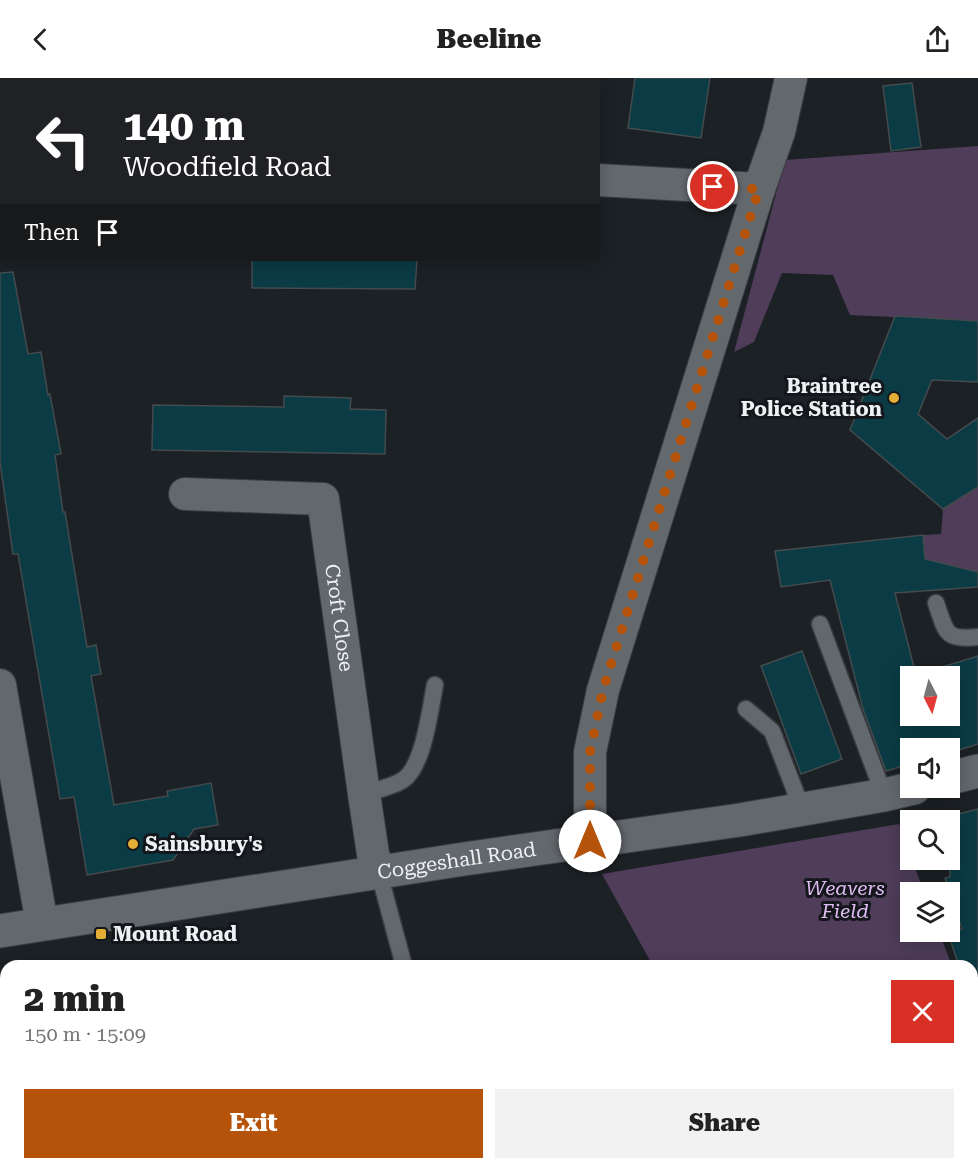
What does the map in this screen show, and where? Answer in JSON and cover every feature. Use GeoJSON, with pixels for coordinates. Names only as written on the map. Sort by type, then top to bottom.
{"type":"FeatureCollection","features":[{"type":"Feature","properties":{"kind":"main road"},"geometry":{"type":"LineString","coordinates":[[960,776],[978,771]]}},
{"type":"Feature","properties":{"kind":"main road","name":"Coggeshall Road"},"geometry":{"type":"LineString","coordinates":[[0,931],[802,809],[899,791]]}},
{"type":"Feature","properties":{"kind":"street"},"geometry":{"type":"LineString","coordinates":[[590,841],[590,752],[603,690],[759,189],[779,132],[791,78]]}},
{"type":"Feature","properties":{"kind":"street"},"geometry":{"type":"LineString","coordinates":[[600,180],[759,189]]}},
{"type":"Feature","properties":{"kind":"street","name":"Croft Close"},"geometry":{"type":"LineString","coordinates":[[185,494],[323,499],[364,794],[373,854],[379,873]]}},
{"type":"Feature","properties":{"kind":"street"},"geometry":{"type":"LineString","coordinates":[[0,685],[42,924]]}},
{"type":"Feature","properties":{"kind":"lane"},"geometry":{"type":"LineString","coordinates":[[936,603],[950,635],[956,639],[978,638]]}},
{"type":"Feature","properties":{"kind":"lane"},"geometry":{"type":"LineString","coordinates":[[820,624],[899,791]]}},
{"type":"Feature","properties":{"kind":"lane"},"geometry":{"type":"LineString","coordinates":[[364,794],[402,781],[412,773],[418,758],[435,685]]}},
{"type":"Feature","properties":{"kind":"lane"},"geometry":{"type":"LineString","coordinates":[[746,709],[772,731],[802,809]]}},
{"type":"Feature","properties":{"kind":"lane"},"geometry":{"type":"LineString","coordinates":[[379,873],[402,960]]}},
{"type":"Feature","properties":{"kind":"green space"},"geometry":{"type":"Polygon","coordinates":[[[978,146],[978,321],[850,315],[833,275],[782,273],[754,342],[734,352],[785,160],[978,146]]]}},
{"type":"Feature","properties":{"kind":"green space"},"geometry":{"type":"Polygon","coordinates":[[[978,487],[978,572],[927,576],[923,535],[941,534],[943,509],[978,487]]]}},
{"type":"Feature","properties":{"kind":"green space","name":"Weavers Field"},"geometry":{"type":"Polygon","coordinates":[[[899,824],[900,870],[916,870],[920,882],[900,882],[900,942],[943,942],[950,960],[650,960],[602,874],[899,824]]]}},
{"type":"Feature","properties":{"kind":"building"},"geometry":{"type":"Polygon","coordinates":[[[635,78],[710,78],[701,138],[628,128],[635,78]]]}},
{"type":"Feature","properties":{"kind":"building"},"geometry":{"type":"Polygon","coordinates":[[[912,83],[921,147],[891,151],[883,86],[912,83]]]}},
{"type":"Feature","properties":{"kind":"building"},"geometry":{"type":"Polygon","coordinates":[[[252,261],[417,261],[415,289],[252,288],[252,261]]]}},
{"type":"Feature","properties":{"kind":"building"},"geometry":{"type":"Polygon","coordinates":[[[13,272],[28,354],[41,352],[48,395],[50,394],[61,454],[55,455],[63,512],[65,512],[87,647],[96,645],[101,674],[91,676],[114,805],[168,796],[167,791],[211,783],[218,825],[194,829],[173,860],[87,875],[74,797],[60,799],[18,554],[13,554],[0,462],[0,273],[13,272]]]}},
{"type":"Feature","properties":{"kind":"building","name":"Braintree Police Station"},"geometry":{"type":"Polygon","coordinates":[[[895,316],[978,321],[978,382],[932,380],[918,414],[947,439],[978,418],[978,487],[943,509],[850,430],[895,316]]]}},
{"type":"Feature","properties":{"kind":"building"},"geometry":{"type":"Polygon","coordinates":[[[284,396],[351,398],[350,409],[386,410],[385,454],[152,450],[153,405],[284,407],[284,396]]]}},
{"type":"Feature","properties":{"kind":"building"},"geometry":{"type":"Polygon","coordinates":[[[923,535],[925,559],[978,572],[978,587],[895,593],[914,666],[900,666],[900,726],[960,726],[960,666],[945,666],[978,656],[978,744],[960,750],[960,738],[900,738],[900,767],[886,771],[863,709],[830,580],[781,587],[775,551],[923,535]]]}},
{"type":"Feature","properties":{"kind":"building"},"geometry":{"type":"Polygon","coordinates":[[[802,651],[842,759],[801,774],[761,666],[802,651]]]}},
{"type":"Feature","properties":{"kind":"building"},"geometry":{"type":"Polygon","coordinates":[[[978,809],[978,960],[957,960],[951,942],[960,942],[960,930],[962,929],[960,882],[946,882],[945,878],[950,877],[950,870],[960,870],[960,814],[978,809]]]}},
{"type":"Feature","properties":{"kind":"place","name":"Braintree Police Station"},"geometry":{"type":"Point","coordinates":[894,398]}},
{"type":"Feature","properties":{"kind":"place","name":"Sainsbury's"},"geometry":{"type":"Point","coordinates":[133,844]}},
{"type":"Feature","properties":{"kind":"place","name":"Mount Road"},"geometry":{"type":"Point","coordinates":[101,934]}},
{"type":"Feature","properties":{"kind":"route"},"geometry":{"type":"LineString","coordinates":[[590,841],[590,752],[603,690],[759,189],[713,187]]}}]}
